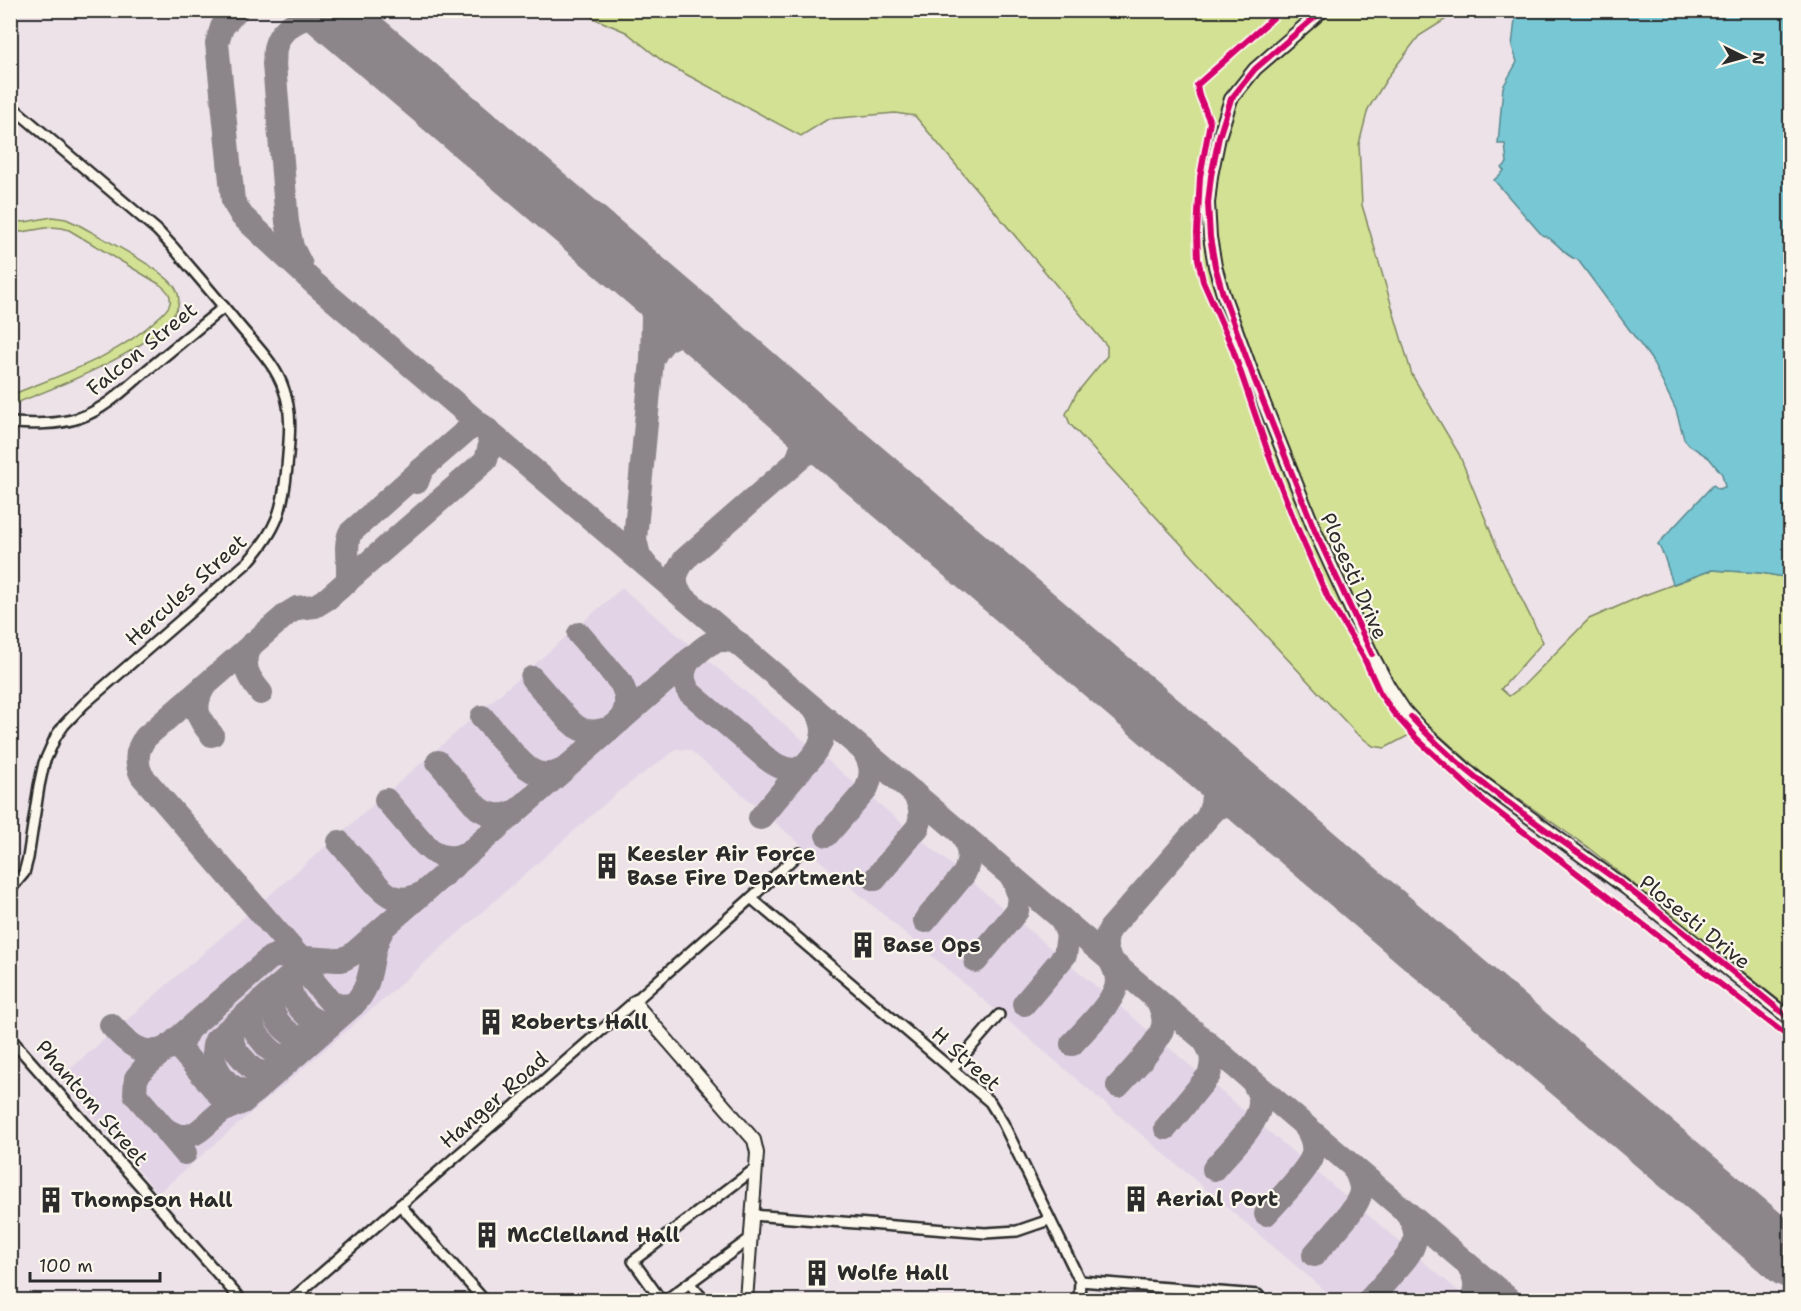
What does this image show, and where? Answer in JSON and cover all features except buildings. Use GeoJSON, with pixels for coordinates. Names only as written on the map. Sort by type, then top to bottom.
{"type":"FeatureCollection","features":[{"type":"Feature","properties":{"kind":"street","name":"Plosesti Drive"},"geometry":{"type":"LineString","coordinates":[[1323,10],[1256,69],[1231,99],[1219,137],[1208,203],[1215,266],[1251,370],[1315,531],[1372,655],[1404,710],[1472,775],[1626,888],[1791,1019]]}},
{"type":"Feature","properties":{"kind":"street","name":"Hercules Street"},"geometry":{"type":"LineString","coordinates":[[10,105],[157,230],[267,359],[284,389],[290,426],[285,494],[280,513],[265,543],[248,562],[84,704],[56,736],[44,763],[24,873],[10,890]]}},
{"type":"Feature","properties":{"kind":"street","name":"Falcon Street"},"geometry":{"type":"LineString","coordinates":[[10,423],[65,422],[89,414],[110,402],[224,307]]}},
{"type":"Feature","properties":{"kind":"street","name":"Hanger Road"},"geometry":{"type":"LineString","coordinates":[[291,1300],[634,1002],[799,853]]}},
{"type":"Feature","properties":{"kind":"street","name":"H Street"},"geometry":{"type":"LineString","coordinates":[[751,898],[990,1102],[1003,1123],[1080,1281],[1079,1300]]}},
{"type":"Feature","properties":{"kind":"street"},"geometry":{"type":"LineString","coordinates":[[634,1002],[753,1140],[757,1153],[746,1300]]}},
{"type":"Feature","properties":{"kind":"street"},"geometry":{"type":"LineString","coordinates":[[952,1069],[999,1015]]}},
{"type":"Feature","properties":{"kind":"street","name":"Phantom Street"},"geometry":{"type":"LineString","coordinates":[[10,1038],[241,1300]]}},
{"type":"Feature","properties":{"kind":"street"},"geometry":{"type":"LineString","coordinates":[[751,1238],[664,1300],[633,1261],[756,1168]]}},
{"type":"Feature","properties":{"kind":"street"},"geometry":{"type":"LineString","coordinates":[[399,1205],[484,1300]]}},
{"type":"Feature","properties":{"kind":"street"},"geometry":{"type":"LineString","coordinates":[[753,1215],[986,1233],[1017,1231],[1049,1220]]}},
{"type":"Feature","properties":{"kind":"street"},"geometry":{"type":"LineString","coordinates":[[1080,1281],[1258,1295],[1257,1300]]}},
{"type":"Feature","properties":{"kind":"street"},"geometry":{"type":"LineString","coordinates":[[689,1282],[704,1300]]}},
{"type":"Feature","properties":{"kind":"shaded area"},"geometry":{"type":"Polygon","coordinates":[[[622,588],[1469,1300],[1336,1300],[690,750],[677,749],[619,791],[388,995],[158,1193],[60,1078],[622,588]]]}},
{"type":"Feature","properties":{"kind":"green space"},"geometry":{"type":"Polygon","coordinates":[[[584,11],[1459,11],[1419,36],[1390,74],[1368,109],[1359,144],[1362,205],[1412,375],[1459,454],[1503,562],[1543,642],[1501,689],[1509,696],[1523,686],[1589,619],[1642,596],[1712,570],[1761,573],[1790,578],[1790,1009],[1586,846],[1482,773],[1428,725],[1385,748],[1373,746],[1356,733],[1070,424],[1066,414],[1076,394],[1107,356],[1107,346],[915,116],[895,113],[828,119],[801,136],[665,63],[626,32],[593,18],[584,11]]]}},
{"type":"Feature","properties":{"kind":"green space"},"geometry":{"type":"Polygon","coordinates":[[[52,217],[66,219],[77,224],[131,254],[159,273],[176,289],[178,307],[165,325],[143,343],[115,360],[11,405],[11,395],[89,363],[126,343],[159,317],[170,303],[169,295],[161,286],[69,230],[55,227],[11,232],[11,221],[25,222],[52,217]]]}},
{"type":"Feature","properties":{"kind":"water"},"geometry":{"type":"Polygon","coordinates":[[[1516,11],[1790,11],[1790,578],[1761,573],[1712,570],[1673,584],[1658,544],[1713,485],[1719,489],[1725,487],[1722,474],[1709,458],[1684,439],[1676,410],[1651,359],[1578,260],[1542,235],[1494,180],[1504,171],[1502,168],[1507,163],[1505,144],[1498,144],[1503,87],[1517,62],[1512,46],[1516,11]]]}},
{"type":"Feature","properties":{"kind":"taxiway"},"geometry":{"type":"LineString","coordinates":[[237,10],[222,27],[217,43],[233,201],[242,216],[315,284],[1510,1300]]}},
{"type":"Feature","properties":{"kind":"taxiway"},"geometry":{"type":"LineString","coordinates":[[301,265],[292,247],[287,222],[274,64],[275,49],[281,34],[300,20],[325,17],[342,24]]}},
{"type":"Feature","properties":{"kind":"taxiway"},"geometry":{"type":"LineString","coordinates":[[636,272],[653,315],[652,360]]}},
{"type":"Feature","properties":{"kind":"taxiway"},"geometry":{"type":"LineString","coordinates":[[645,564],[639,556],[635,539],[652,360],[664,343],[678,335],[686,334],[714,339]]}},
{"type":"Feature","properties":{"kind":"taxiway"},"geometry":{"type":"LineString","coordinates":[[796,411],[802,443],[796,461]]}},
{"type":"Feature","properties":{"kind":"taxiway"},"geometry":{"type":"LineString","coordinates":[[417,482],[422,469],[466,431],[475,426],[483,426]]}},
{"type":"Feature","properties":{"kind":"taxiway"},"geometry":{"type":"LineString","coordinates":[[300,958],[142,776],[138,766],[138,751],[146,737],[287,614],[297,608],[315,606],[328,598],[486,460],[490,445],[488,430]]}},
{"type":"Feature","properties":{"kind":"taxiway"},"geometry":{"type":"LineString","coordinates":[[680,594],[676,576],[685,559],[804,455],[826,445],[841,450]]}},
{"type":"Feature","properties":{"kind":"taxiway"},"geometry":{"type":"LineString","coordinates":[[347,582],[347,545],[350,533],[422,469]]}},
{"type":"Feature","properties":{"kind":"taxiway"},"geometry":{"type":"LineString","coordinates":[[579,634],[621,683],[626,702],[620,721]]}},
{"type":"Feature","properties":{"kind":"taxiway"},"geometry":{"type":"LineString","coordinates":[[185,1153],[135,1094],[136,1078],[145,1067],[270,958],[275,956],[342,960],[353,954],[701,650],[718,640],[738,643]]}},
{"type":"Feature","properties":{"kind":"taxiway"},"geometry":{"type":"LineString","coordinates":[[251,645],[246,659],[247,670],[261,693]]}},
{"type":"Feature","properties":{"kind":"taxiway"},"geometry":{"type":"LineString","coordinates":[[689,660],[684,676],[689,692],[766,758],[783,768],[793,770],[803,766],[820,745],[823,727],[815,709]]}},
{"type":"Feature","properties":{"kind":"taxiway"},"geometry":{"type":"LineString","coordinates":[[532,678],[564,715],[580,729],[601,731],[611,728]]}},
{"type":"Feature","properties":{"kind":"taxiway"},"geometry":{"type":"LineString","coordinates":[[203,688],[197,708],[200,719],[212,735]]}},
{"type":"Feature","properties":{"kind":"taxiway"},"geometry":{"type":"LineString","coordinates":[[482,717],[519,760],[531,770],[545,774],[563,770]]}},
{"type":"Feature","properties":{"kind":"taxiway"},"geometry":{"type":"LineString","coordinates":[[827,835],[866,790],[870,779],[870,769],[863,750]]}},
{"type":"Feature","properties":{"kind":"taxiway"},"geometry":{"type":"LineString","coordinates":[[1204,758],[1212,786],[1213,800],[1209,814]]}},
{"type":"Feature","properties":{"kind":"taxiway"},"geometry":{"type":"LineString","coordinates":[[438,762],[478,808],[497,815],[506,815],[516,811]]}},
{"type":"Feature","properties":{"kind":"taxiway"},"geometry":{"type":"LineString","coordinates":[[760,818],[803,767]]}},
{"type":"Feature","properties":{"kind":"taxiway"},"geometry":{"type":"LineString","coordinates":[[875,879],[918,827],[920,809],[913,792]]}},
{"type":"Feature","properties":{"kind":"taxiway"},"geometry":{"type":"LineString","coordinates":[[386,800],[424,844],[436,854],[450,857],[469,853]]}},
{"type":"Feature","properties":{"kind":"taxiway"},"geometry":{"type":"LineString","coordinates":[[1072,1044],[1103,1009],[1116,988],[1116,973],[1106,946],[1106,938],[1110,929],[1215,809],[1237,802],[1259,805]]}},
{"type":"Feature","properties":{"kind":"taxiway"},"geometry":{"type":"LineString","coordinates":[[925,921],[964,874],[969,854],[962,834]]}},
{"type":"Feature","properties":{"kind":"taxiway"},"geometry":{"type":"LineString","coordinates":[[339,842],[377,885],[389,895],[403,899],[421,894]]}},
{"type":"Feature","properties":{"kind":"taxiway"},"geometry":{"type":"LineString","coordinates":[[976,961],[1017,911],[1019,896],[1013,878]]}},
{"type":"Feature","properties":{"kind":"taxiway"},"geometry":{"type":"LineString","coordinates":[[1024,1004],[1065,955],[1068,935],[1061,918]]}},
{"type":"Feature","properties":{"kind":"taxiway"},"geometry":{"type":"LineString","coordinates":[[165,1129],[182,1136],[196,1133],[224,1110],[243,1102],[353,1005],[366,987],[375,948],[383,929]]}},
{"type":"Feature","properties":{"kind":"taxiway"},"geometry":{"type":"LineString","coordinates":[[259,1087],[246,1091],[241,1090],[222,1077],[213,1055],[216,1040],[300,968],[316,959]]}},
{"type":"Feature","properties":{"kind":"taxiway"},"geometry":{"type":"LineString","coordinates":[[322,960],[312,964],[310,969],[313,981],[329,1000],[339,1006],[353,1005]]}},
{"type":"Feature","properties":{"kind":"taxiway"},"geometry":{"type":"LineString","coordinates":[[296,972],[290,986],[293,997],[300,1008],[310,1017],[321,1022],[335,1020]]}},
{"type":"Feature","properties":{"kind":"taxiway"},"geometry":{"type":"LineString","coordinates":[[278,987],[272,1002],[275,1015],[282,1027],[295,1037],[310,1038],[318,1035]]}},
{"type":"Feature","properties":{"kind":"taxiway"},"geometry":{"type":"LineString","coordinates":[[1118,1086],[1144,1057],[1161,1033],[1163,1015],[1156,999]]}},
{"type":"Feature","properties":{"kind":"taxiway"},"geometry":{"type":"LineString","coordinates":[[260,1002],[252,1019],[254,1029],[261,1039],[278,1055],[288,1056],[298,1053]]}},
{"type":"Feature","properties":{"kind":"taxiway"},"geometry":{"type":"LineString","coordinates":[[236,1023],[233,1044],[251,1068],[267,1073],[278,1070]]}},
{"type":"Feature","properties":{"kind":"taxiway"},"geometry":{"type":"LineString","coordinates":[[111,1025],[129,1043],[143,1050],[151,1051],[168,1047]]}},
{"type":"Feature","properties":{"kind":"taxiway"},"geometry":{"type":"LineString","coordinates":[[188,1030],[182,1042],[182,1051],[222,1098]]}},
{"type":"Feature","properties":{"kind":"taxiway"},"geometry":{"type":"LineString","coordinates":[[1166,1128],[1209,1075],[1211,1057],[1204,1040]]}},
{"type":"Feature","properties":{"kind":"taxiway"},"geometry":{"type":"LineString","coordinates":[[1214,1169],[1242,1138],[1258,1112],[1260,1098],[1253,1082]]}},
{"type":"Feature","properties":{"kind":"taxiway"},"geometry":{"type":"LineString","coordinates":[[1266,1214],[1309,1164],[1313,1149],[1305,1126]]}},
{"type":"Feature","properties":{"kind":"taxiway"},"geometry":{"type":"LineString","coordinates":[[1314,1255],[1355,1206],[1361,1190],[1354,1168]]}},
{"type":"Feature","properties":{"kind":"taxiway"},"geometry":{"type":"LineString","coordinates":[[1369,1300],[1411,1251],[1415,1230],[1407,1213]]}},
{"type":"Feature","properties":{"kind":"taxiway"},"geometry":{"type":"LineString","coordinates":[[1467,1264],[1475,1282],[1472,1300]]}},
{"type":"Feature","properties":{"kind":"runway"},"geometry":{"type":"LineString","coordinates":[[328,10],[1790,1259]]}},
{"type":"Feature","properties":{"kind":"cycle path"},"geometry":{"type":"LineString","coordinates":[[1282,10],[1197,85],[1210,122],[1200,177],[1198,259],[1203,281],[1232,347],[1271,461],[1328,598],[1363,656],[1380,693],[1417,739],[1485,802],[1790,1038]]}},
{"type":"Feature","properties":{"kind":"cycle path"},"geometry":{"type":"LineString","coordinates":[[1323,10],[1255,69],[1231,99],[1219,137],[1211,176],[1208,203],[1210,237],[1223,294],[1255,381],[1315,531],[1372,654]]}},
{"type":"Feature","properties":{"kind":"cycle path"},"geometry":{"type":"LineString","coordinates":[[1411,717],[1460,765],[1647,903],[1790,1019]]}},
{"type":"Feature","properties":{"kind":"place","name":"Keesler Air Force Base Fire Department"},"geometry":{"type":"Point","coordinates":[607,866]}},
{"type":"Feature","properties":{"kind":"place","name":"Base Ops"},"geometry":{"type":"Point","coordinates":[863,945]}},
{"type":"Feature","properties":{"kind":"place","name":"Roberts Hall"},"geometry":{"type":"Point","coordinates":[491,1022]}},
{"type":"Feature","properties":{"kind":"place","name":"Aerial Port"},"geometry":{"type":"Point","coordinates":[1136,1199]}},
{"type":"Feature","properties":{"kind":"place","name":"Thompson Hall"},"geometry":{"type":"Point","coordinates":[51,1200]}},
{"type":"Feature","properties":{"kind":"place","name":"McClelland Hall"},"geometry":{"type":"Point","coordinates":[487,1235]}},
{"type":"Feature","properties":{"kind":"place","name":"Wolfe Hall"},"geometry":{"type":"Point","coordinates":[817,1273]}}]}
